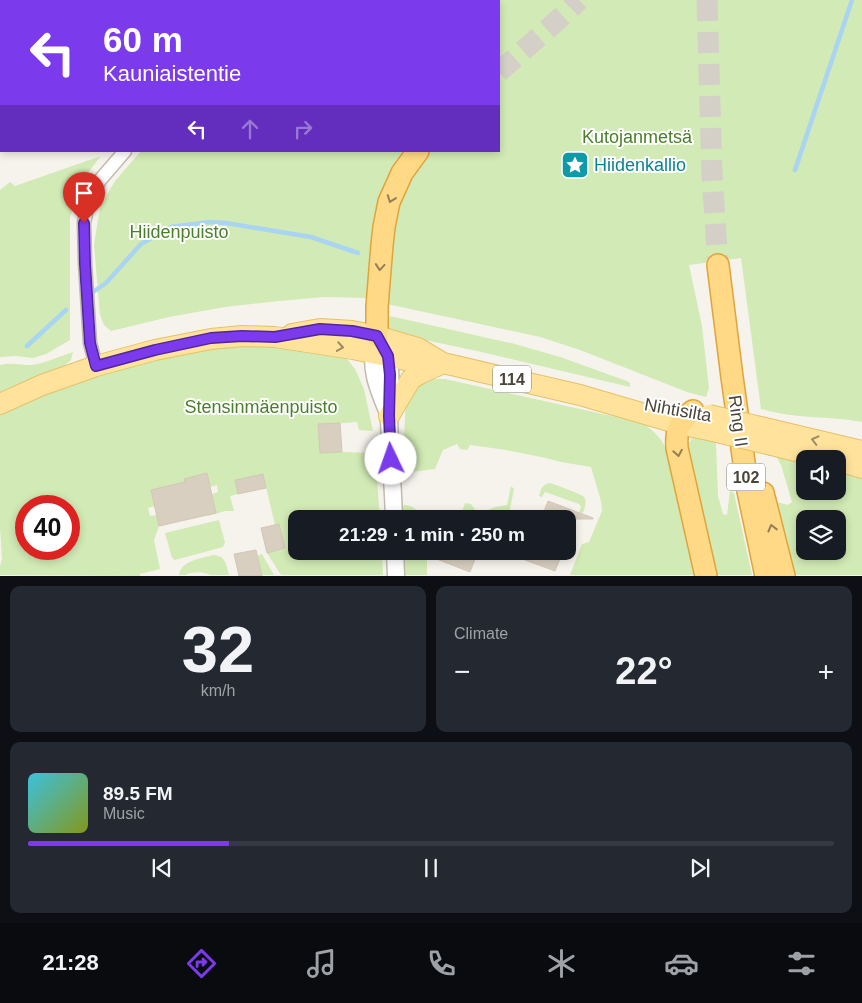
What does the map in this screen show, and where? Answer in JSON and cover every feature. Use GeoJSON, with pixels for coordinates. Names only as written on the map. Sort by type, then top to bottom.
{"type":"FeatureCollection","features":[{"type":"Feature","properties":{"kind":"highway"},"geometry":{"type":"LineString","coordinates":[[379,348],[377,307],[384,227],[389,202],[402,173],[417,152]]}},
{"type":"Feature","properties":{"kind":"highway","name":"Ring II"},"geometry":{"type":"LineString","coordinates":[[718,265],[748,491],[766,576]]}},
{"type":"Feature","properties":{"kind":"highway"},"geometry":{"type":"LineString","coordinates":[[732,377],[784,576]]}},
{"type":"Feature","properties":{"kind":"highway"},"geometry":{"type":"LineString","coordinates":[[698,420],[676,437],[676,448],[706,576]]}},
{"type":"Feature","properties":{"kind":"main road","name":"114"},"geometry":{"type":"LineString","coordinates":[[0,404],[96,366],[155,350],[211,338],[242,336],[275,337],[320,329],[352,331],[379,348]]}},
{"type":"Feature","properties":{"kind":"main road","name":"Nihtisilta"},"geometry":{"type":"LineString","coordinates":[[379,348],[418,348],[443,364],[771,437],[862,452]]}},
{"type":"Feature","properties":{"kind":"main road"},"geometry":{"type":"LineString","coordinates":[[389,416],[411,379],[443,364]]}},
{"type":"Feature","properties":{"kind":"main road","name":"Nihtisilta"},"geometry":{"type":"LineString","coordinates":[[771,437],[805,450]]}},
{"type":"Feature","properties":{"kind":"main road"},"geometry":{"type":"LineString","coordinates":[[846,463],[862,468]]}},
{"type":"Feature","properties":{"kind":"street"},"geometry":{"type":"LineString","coordinates":[[96,366],[90,343],[84,223],[88,203],[100,180],[124,152]]}},
{"type":"Feature","properties":{"kind":"street"},"geometry":{"type":"LineString","coordinates":[[379,348],[373,369],[389,416],[394,510]]}},
{"type":"Feature","properties":{"kind":"street"},"geometry":{"type":"LineString","coordinates":[[395,560],[396,576]]}},
{"type":"Feature","properties":{"kind":"green space","name":"Kutojanmetsä"},"geometry":{"type":"Polygon","coordinates":[[[500,0],[862,0],[862,422],[798,416],[761,409],[741,258],[689,265],[702,326],[709,388],[706,397],[687,392],[580,350],[540,337],[387,304],[396,214],[413,173],[428,152],[500,152],[500,0]]]}},
{"type":"Feature","properties":{"kind":"green space","name":"Hiidenpuisto"},"geometry":{"type":"Polygon","coordinates":[[[140,152],[405,152],[386,180],[377,205],[370,246],[368,298],[324,297],[225,307],[169,317],[111,331],[104,325],[100,315],[94,245],[100,207],[115,181],[140,152]]]}},
{"type":"Feature","properties":{"kind":"green space"},"geometry":{"type":"Polygon","coordinates":[[[101,156],[83,179],[70,218],[70,340],[46,354],[33,358],[0,357],[0,190],[10,182],[15,186],[101,156]]]}},
{"type":"Feature","properties":{"kind":"green space"},"geometry":{"type":"Polygon","coordinates":[[[390,316],[515,344],[560,357],[627,381],[630,383],[630,387],[392,333],[387,325],[390,316]]]}},
{"type":"Feature","properties":{"kind":"green space","name":"Stensinmäenpuisto"},"geometry":{"type":"Polygon","coordinates":[[[271,345],[344,355],[355,369],[364,389],[373,431],[359,430],[357,422],[318,425],[320,453],[375,453],[379,510],[288,510],[288,560],[382,560],[383,575],[281,575],[267,553],[285,548],[279,524],[275,525],[263,474],[235,481],[238,494],[230,496],[234,511],[225,511],[208,516],[207,511],[215,509],[212,494],[218,492],[217,485],[210,487],[207,473],[185,479],[185,482],[155,506],[148,508],[150,516],[157,515],[159,526],[154,540],[160,569],[140,574],[140,576],[0,575],[2,559],[0,528],[0,413],[70,384],[139,363],[213,349],[271,345]]]}},
{"type":"Feature","properties":{"kind":"green space"},"geometry":{"type":"Polygon","coordinates":[[[73,352],[71,360],[64,366],[0,393],[0,365],[32,365],[73,352]]]}},
{"type":"Feature","properties":{"kind":"green space"},"geometry":{"type":"Polygon","coordinates":[[[434,379],[445,379],[643,423],[657,435],[667,450],[695,575],[570,575],[582,544],[589,542],[602,511],[591,467],[506,450],[470,445],[467,450],[460,449],[457,444],[443,450],[435,469],[402,473],[406,399],[420,384],[434,379]]]}},
{"type":"Feature","properties":{"kind":"green space"},"geometry":{"type":"Polygon","coordinates":[[[693,437],[714,438],[716,444],[718,496],[723,514],[727,515],[730,491],[734,493],[752,575],[713,575],[688,456],[688,445],[693,437]]]}},
{"type":"Feature","properties":{"kind":"green space"},"geometry":{"type":"Polygon","coordinates":[[[774,452],[796,458],[796,500],[846,500],[846,471],[862,476],[862,575],[793,575],[774,504],[777,502],[788,505],[792,502],[781,465],[774,452]]]}},
{"type":"Feature","properties":{"kind":"green space"},"geometry":{"type":"Polygon","coordinates":[[[550,483],[584,497],[586,503],[583,513],[579,512],[581,507],[579,504],[545,492],[542,497],[539,496],[541,489],[550,483]]]}},
{"type":"Feature","properties":{"kind":"green space"},"geometry":{"type":"Polygon","coordinates":[[[511,486],[514,489],[510,510],[488,510],[495,507],[507,505],[511,486]]]}},
{"type":"Feature","properties":{"kind":"green space"},"geometry":{"type":"Polygon","coordinates":[[[465,503],[471,504],[475,510],[463,510],[465,503]]]}},
{"type":"Feature","properties":{"kind":"green space"},"geometry":{"type":"Polygon","coordinates":[[[404,505],[408,505],[417,510],[402,510],[404,505]]]}},
{"type":"Feature","properties":{"kind":"green space"},"geometry":{"type":"Polygon","coordinates":[[[219,520],[225,542],[223,547],[175,560],[172,558],[165,533],[219,520]]]}},
{"type":"Feature","properties":{"kind":"green space"},"geometry":{"type":"Polygon","coordinates":[[[262,554],[274,575],[262,575],[257,556],[262,554]]]}},
{"type":"Feature","properties":{"kind":"green space"},"geometry":{"type":"Polygon","coordinates":[[[213,555],[223,559],[229,575],[210,575],[199,572],[179,575],[187,563],[213,555]]]}},
{"type":"Feature","properties":{"kind":"green space"},"geometry":{"type":"Polygon","coordinates":[[[404,560],[427,560],[427,575],[405,575],[404,560]]]}},
{"type":"Feature","properties":{"kind":"building"},"geometry":{"type":"Polygon","coordinates":[[[340,423],[342,452],[320,453],[318,424],[340,423]]]}},
{"type":"Feature","properties":{"kind":"building"},"geometry":{"type":"Polygon","coordinates":[[[207,473],[216,513],[159,526],[151,490],[185,482],[184,479],[207,473]]]}},
{"type":"Feature","properties":{"kind":"building"},"geometry":{"type":"Polygon","coordinates":[[[263,474],[266,488],[238,494],[235,480],[263,474]]]}},
{"type":"Feature","properties":{"kind":"building"},"geometry":{"type":"Polygon","coordinates":[[[548,501],[572,510],[544,510],[548,501]]]}},
{"type":"Feature","properties":{"kind":"building"},"geometry":{"type":"Polygon","coordinates":[[[576,512],[593,518],[576,519],[576,512]]]}},
{"type":"Feature","properties":{"kind":"building"},"geometry":{"type":"Polygon","coordinates":[[[279,524],[285,548],[267,553],[261,528],[279,524]]]}},
{"type":"Feature","properties":{"kind":"building"},"geometry":{"type":"Polygon","coordinates":[[[256,550],[262,576],[239,576],[234,554],[256,550]]]}},
{"type":"Feature","properties":{"kind":"building"},"geometry":{"type":"Polygon","coordinates":[[[439,560],[475,560],[470,572],[439,560]]]}},
{"type":"Feature","properties":{"kind":"building"},"geometry":{"type":"Polygon","coordinates":[[[525,560],[559,560],[555,571],[525,560]]]}},
{"type":"Feature","properties":{"kind":"waterway"},"geometry":{"type":"LineString","coordinates":[[795,170],[852,0]]}},
{"type":"Feature","properties":{"kind":"waterway"},"geometry":{"type":"LineString","coordinates":[[93,292],[106,283],[141,244],[171,227],[209,222],[226,223],[311,237],[358,253]]}},
{"type":"Feature","properties":{"kind":"waterway"},"geometry":{"type":"LineString","coordinates":[[27,346],[66,310]]}},
{"type":"Feature","properties":{"kind":"tunnel"},"geometry":{"type":"LineString","coordinates":[[500,71],[579,0]]}},
{"type":"Feature","properties":{"kind":"tunnel"},"geometry":{"type":"LineString","coordinates":[[707,0],[712,174],[718,265]]}},
{"type":"Feature","properties":{"kind":"place","name":"Hiidenkallio"},"geometry":{"type":"Point","coordinates":[575,165]}},
{"type":"Feature","properties":{"kind":"route"},"geometry":{"type":"LineString","coordinates":[[84,223],[90,343],[96,366],[155,350],[211,338],[242,336],[275,337],[320,329],[352,331],[377,336],[388,356],[391,391],[389,416],[391,459]]}}]}
